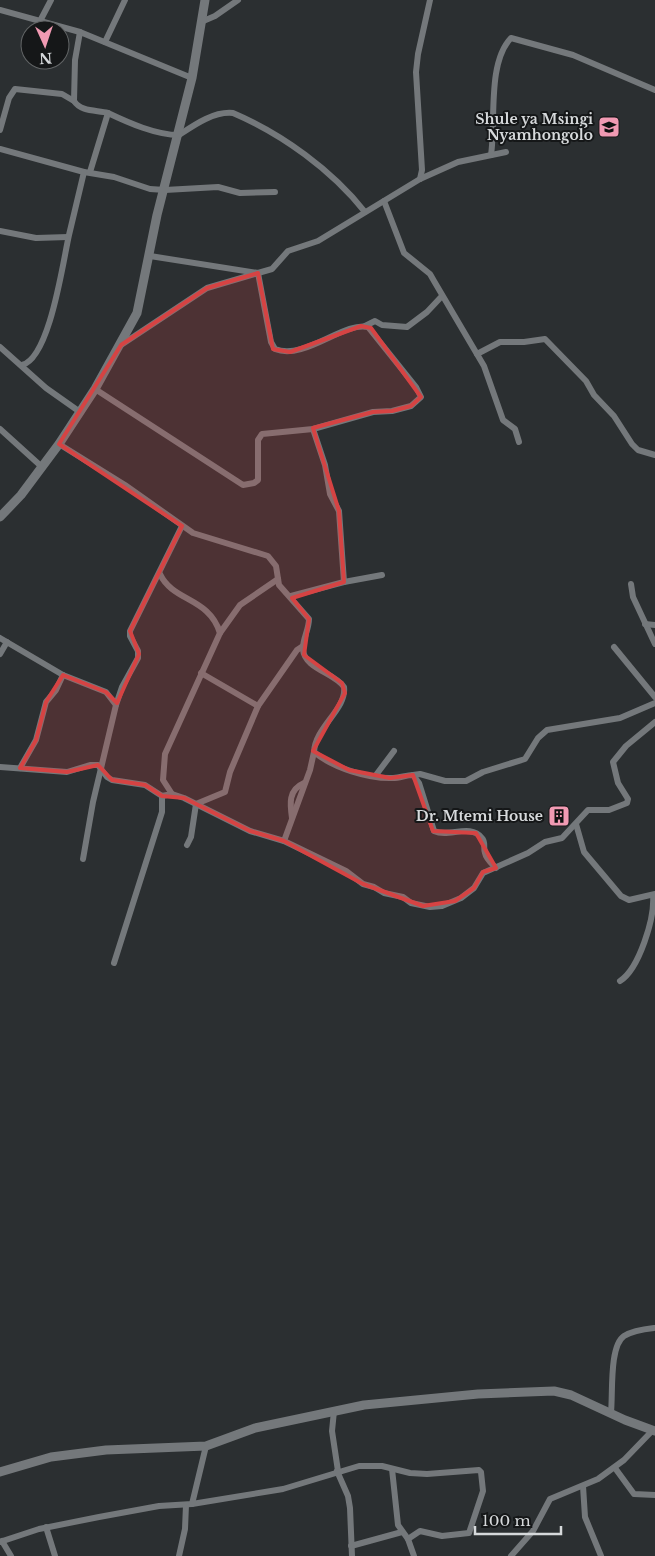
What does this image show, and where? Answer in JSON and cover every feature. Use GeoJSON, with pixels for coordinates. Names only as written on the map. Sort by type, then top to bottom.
{"type":"FeatureCollection","features":[{"type":"Feature","properties":{"kind":"main road"},"geometry":{"type":"LineString","coordinates":[[0,517],[21,495],[42,467],[96,389],[137,313],[157,215],[165,190],[192,78],[205,0]]}},
{"type":"Feature","properties":{"kind":"main road"},"geometry":{"type":"LineString","coordinates":[[0,1472],[51,1457],[106,1450],[206,1446],[255,1428],[334,1411],[400,1401],[459,1395],[554,1391],[611,1412],[654,1431]]}},
{"type":"Feature","properties":{"kind":"street"},"geometry":{"type":"LineString","coordinates":[[41,20],[51,0]]}},
{"type":"Feature","properties":{"kind":"street"},"geometry":{"type":"LineString","coordinates":[[104,42],[126,0]]}},
{"type":"Feature","properties":{"kind":"street"},"geometry":{"type":"LineString","coordinates":[[201,22],[220,13],[238,0]]}},
{"type":"Feature","properties":{"kind":"street"},"geometry":{"type":"LineString","coordinates":[[420,179],[422,170],[416,72],[430,0]]}},
{"type":"Feature","properties":{"kind":"street"},"geometry":{"type":"LineString","coordinates":[[0,10],[30,20]]}},
{"type":"Feature","properties":{"kind":"street"},"geometry":{"type":"LineString","coordinates":[[70,30],[80,32],[192,78]]}},
{"type":"Feature","properties":{"kind":"street"},"geometry":{"type":"LineString","coordinates":[[74,101],[73,83],[80,32]]}},
{"type":"Feature","properties":{"kind":"street"},"geometry":{"type":"LineString","coordinates":[[491,155],[494,81],[506,44],[511,38],[573,54],[655,90]]}},
{"type":"Feature","properties":{"kind":"street"},"geometry":{"type":"LineString","coordinates":[[62,94],[73,83]]}},
{"type":"Feature","properties":{"kind":"street"},"geometry":{"type":"LineString","coordinates":[[0,130],[10,98],[15,89],[62,94],[84,109],[108,113],[154,131],[179,135],[213,116],[225,113],[235,114],[300,152],[348,191],[365,212]]}},
{"type":"Feature","properties":{"kind":"street"},"geometry":{"type":"LineString","coordinates":[[22,365],[31,360],[37,351],[55,306],[68,237],[87,172],[108,113]]}},
{"type":"Feature","properties":{"kind":"street"},"geometry":{"type":"LineString","coordinates":[[0,149],[87,172],[114,177],[150,189],[218,187],[240,193],[276,192]]}},
{"type":"Feature","properties":{"kind":"street"},"geometry":{"type":"LineString","coordinates":[[120,345],[207,288],[272,269],[288,251],[318,241],[420,179],[458,162],[506,152]]}},
{"type":"Feature","properties":{"kind":"street"},"geometry":{"type":"LineString","coordinates":[[384,201],[404,253],[430,274],[477,354],[489,377],[503,420],[515,429],[519,442]]}},
{"type":"Feature","properties":{"kind":"street"},"geometry":{"type":"LineString","coordinates":[[0,231],[36,238],[68,237]]}},
{"type":"Feature","properties":{"kind":"street"},"geometry":{"type":"LineString","coordinates":[[150,256],[258,273]]}},
{"type":"Feature","properties":{"kind":"street"},"geometry":{"type":"LineString","coordinates":[[258,273],[271,342],[275,349],[290,352],[375,321],[382,324],[407,327],[427,312],[442,296]]}},
{"type":"Feature","properties":{"kind":"street"},"geometry":{"type":"LineString","coordinates":[[96,389],[243,485],[254,483],[258,480],[258,440],[262,434],[313,429],[340,423],[372,412],[392,411],[411,406],[420,400],[421,398],[416,387],[371,328],[365,326]]}},
{"type":"Feature","properties":{"kind":"street"},"geometry":{"type":"LineString","coordinates":[[477,354],[500,342],[524,342],[545,339],[586,381],[594,394],[618,421],[632,444],[638,450],[655,455]]}},
{"type":"Feature","properties":{"kind":"street"},"geometry":{"type":"LineString","coordinates":[[0,347],[46,388],[80,412]]}},
{"type":"Feature","properties":{"kind":"street"},"geometry":{"type":"LineString","coordinates":[[313,429],[325,465],[330,494],[338,511],[344,582]]}},
{"type":"Feature","properties":{"kind":"street"},"geometry":{"type":"LineString","coordinates":[[0,430],[42,467]]}},
{"type":"Feature","properties":{"kind":"street"},"geometry":{"type":"LineString","coordinates":[[59,444],[125,484],[182,526],[205,538],[268,556],[274,561],[278,580],[283,591],[291,596],[309,619],[303,646],[307,660],[342,683],[345,693],[344,698],[319,734],[310,770],[284,841]]}},
{"type":"Feature","properties":{"kind":"street"},"geometry":{"type":"LineString","coordinates":[[83,858],[116,705],[138,658],[130,631],[143,601],[160,574],[182,526]]}},
{"type":"Feature","properties":{"kind":"street"},"geometry":{"type":"LineString","coordinates":[[160,574],[166,584],[208,612],[214,618],[220,633]]}},
{"type":"Feature","properties":{"kind":"street"},"geometry":{"type":"LineString","coordinates":[[291,596],[344,582],[382,575]]}},
{"type":"Feature","properties":{"kind":"street"},"geometry":{"type":"LineString","coordinates":[[172,794],[163,780],[165,754],[200,673],[220,633],[246,600],[265,590],[278,580]]}},
{"type":"Feature","properties":{"kind":"street"},"geometry":{"type":"LineString","coordinates":[[631,584],[633,597],[655,644]]}},
{"type":"Feature","properties":{"kind":"street"},"geometry":{"type":"LineString","coordinates":[[646,624],[655,625]]}},
{"type":"Feature","properties":{"kind":"street"},"geometry":{"type":"LineString","coordinates":[[0,638],[63,675],[106,692],[120,693]]}},
{"type":"Feature","properties":{"kind":"street"},"geometry":{"type":"LineString","coordinates":[[0,654],[7,642]]}},
{"type":"Feature","properties":{"kind":"street"},"geometry":{"type":"LineString","coordinates":[[196,804],[225,792],[230,772],[258,706],[297,650],[303,646]]}},
{"type":"Feature","properties":{"kind":"street"},"geometry":{"type":"LineString","coordinates":[[614,648],[655,697]]}},
{"type":"Feature","properties":{"kind":"street"},"geometry":{"type":"LineString","coordinates":[[200,673],[258,706]]}},
{"type":"Feature","properties":{"kind":"street"},"geometry":{"type":"LineString","coordinates":[[20,768],[36,740],[46,702],[56,690],[63,675]]}},
{"type":"Feature","properties":{"kind":"street"},"geometry":{"type":"LineString","coordinates":[[106,692],[116,705]]}},
{"type":"Feature","properties":{"kind":"street"},"geometry":{"type":"LineString","coordinates":[[314,752],[328,763],[349,770],[390,778],[420,774],[445,781],[466,781],[484,772],[525,759],[535,741],[546,730],[620,718],[655,703]]}},
{"type":"Feature","properties":{"kind":"street"},"geometry":{"type":"LineString","coordinates":[[0,766],[67,772],[93,764],[112,780],[145,785],[162,796],[172,794],[261,835],[284,841],[346,871],[363,884],[423,906],[442,906],[461,898],[474,888],[483,873],[545,842],[562,838],[588,810],[609,810],[627,803],[628,798],[618,783],[613,762],[626,746],[655,722]]}},
{"type":"Feature","properties":{"kind":"street"},"geometry":{"type":"LineString","coordinates":[[376,775],[394,751]]}},
{"type":"Feature","properties":{"kind":"street"},"geometry":{"type":"LineString","coordinates":[[413,775],[419,783],[434,831],[441,833],[471,830],[484,840],[486,857],[496,868]]}},
{"type":"Feature","properties":{"kind":"street"},"geometry":{"type":"LineString","coordinates":[[114,963],[162,812],[162,796]]}},
{"type":"Feature","properties":{"kind":"street"},"geometry":{"type":"LineString","coordinates":[[186,845],[191,837],[196,804]]}},
{"type":"Feature","properties":{"kind":"street"},"geometry":{"type":"LineString","coordinates":[[576,824],[584,852],[621,896],[629,900],[654,895],[654,907],[649,928],[636,962],[632,972],[620,981]]}},
{"type":"Feature","properties":{"kind":"street"},"geometry":{"type":"LineString","coordinates":[[611,1412],[615,1355],[620,1340],[625,1335],[654,1328]]}},
{"type":"Feature","properties":{"kind":"street"},"geometry":{"type":"LineString","coordinates":[[334,1411],[332,1431],[338,1471],[348,1496],[352,1556]]}},
{"type":"Feature","properties":{"kind":"street"},"geometry":{"type":"LineString","coordinates":[[511,1556],[533,1531],[550,1499],[583,1486],[615,1468],[654,1431]]}},
{"type":"Feature","properties":{"kind":"street"},"geometry":{"type":"LineString","coordinates":[[179,1556],[189,1505],[206,1446]]}},
{"type":"Feature","properties":{"kind":"street"},"geometry":{"type":"LineString","coordinates":[[11,1556],[1,1541],[46,1527],[148,1508],[189,1505],[283,1489],[359,1466],[427,1474],[479,1470],[481,1472],[483,1491],[469,1533],[442,1536],[420,1531],[408,1539]]}},
{"type":"Feature","properties":{"kind":"street"},"geometry":{"type":"LineString","coordinates":[[615,1468],[634,1494],[655,1495]]}},
{"type":"Feature","properties":{"kind":"street"},"geometry":{"type":"LineString","coordinates":[[392,1469],[397,1517],[414,1556]]}},
{"type":"Feature","properties":{"kind":"street"},"geometry":{"type":"LineString","coordinates":[[583,1486],[585,1517],[601,1556]]}},
{"type":"Feature","properties":{"kind":"street"},"geometry":{"type":"LineString","coordinates":[[46,1527],[56,1556]]}},
{"type":"Feature","properties":{"kind":"street"},"geometry":{"type":"LineString","coordinates":[[351,1546],[402,1532]]}},
{"type":"Feature","properties":{"kind":"highlighted area"},"geometry":{"type":"Polygon","coordinates":[[[258,273],[273,349],[290,352],[361,326],[371,328],[421,397],[411,406],[392,411],[373,412],[313,428],[339,511],[344,582],[292,598],[309,619],[304,655],[342,683],[345,693],[313,751],[349,770],[390,778],[413,775],[433,831],[476,833],[496,868],[483,872],[474,888],[455,901],[423,906],[363,884],[284,841],[250,831],[184,798],[162,796],[145,785],[112,780],[98,765],[67,772],[20,768],[36,740],[46,702],[63,675],[106,692],[117,703],[139,654],[130,631],[182,526],[59,444],[121,345],[207,288],[258,273]]]}},
{"type":"Feature","properties":{"kind":"place","name":"Shule ya Msingi Nyamhongolo"},"geometry":{"type":"Point","coordinates":[609,127]}},
{"type":"Feature","properties":{"kind":"place","name":"Dr. Mtemi House"},"geometry":{"type":"Point","coordinates":[559,816]}}]}
